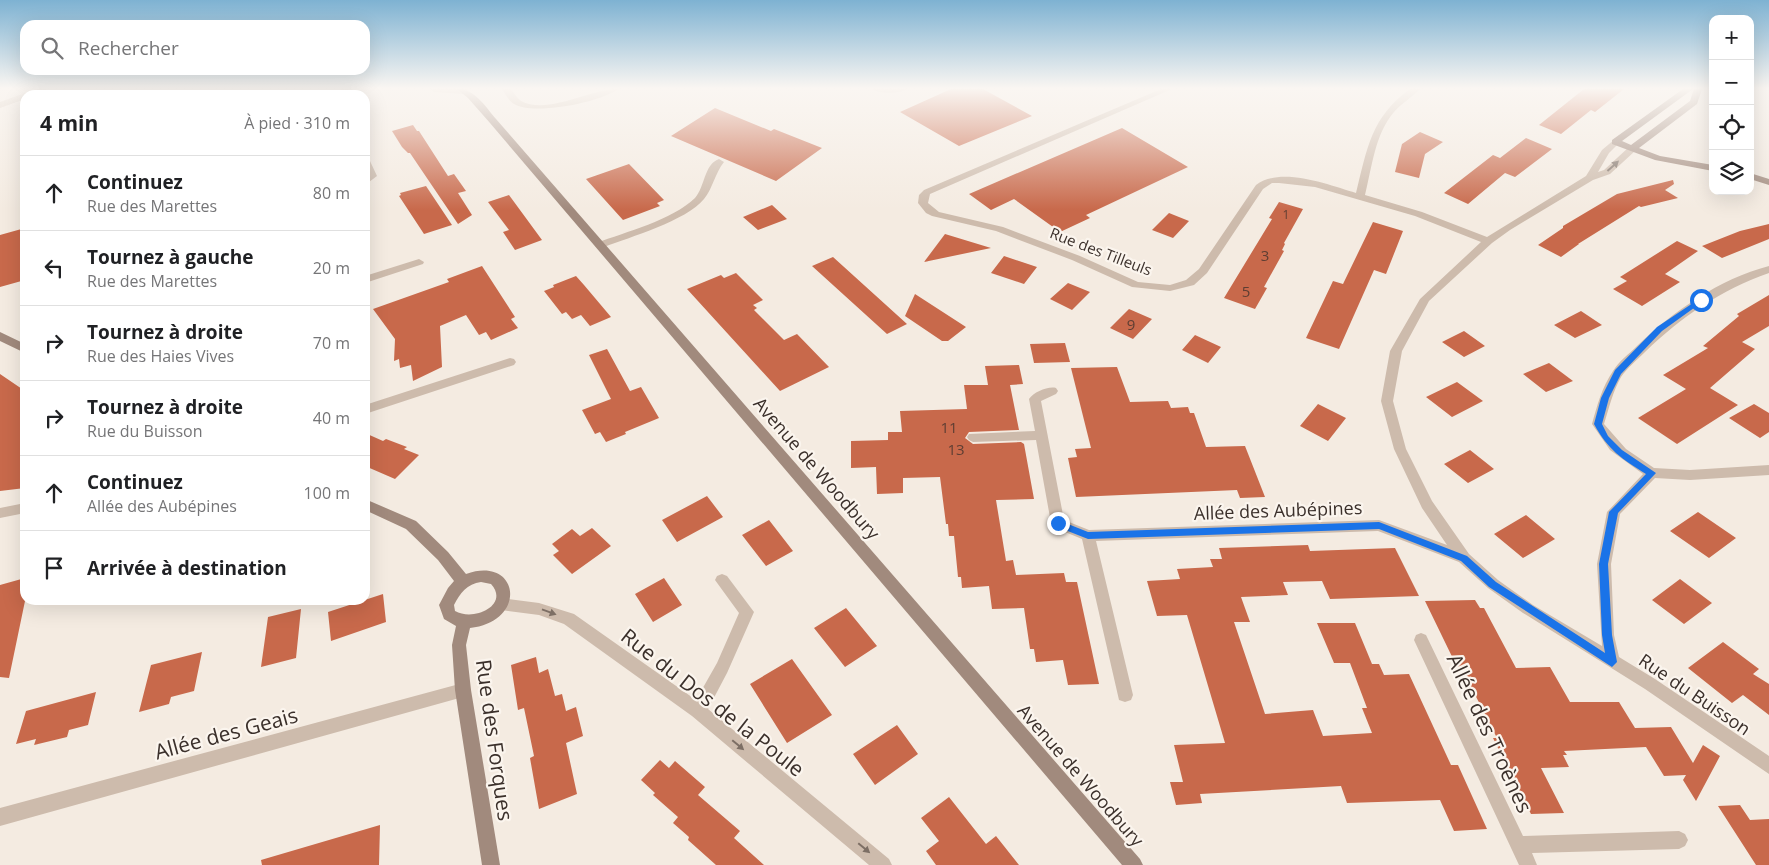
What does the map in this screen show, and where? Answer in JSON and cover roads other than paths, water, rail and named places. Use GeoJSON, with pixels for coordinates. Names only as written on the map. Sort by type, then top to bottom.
{"type":"FeatureCollection","features":[{"type":"Feature","properties":{"kind":"street","name":"Avenue de Woodbury"},"geometry":{"type":"LineString","coordinates":[[499,129],[1134,865]]}},
{"type":"Feature","properties":{"kind":"street","name":"Rue des Tilleuls"},"geometry":{"type":"LineString","coordinates":[[1074,129],[927,192],[924,195],[924,203],[930,211],[936,214],[999,229],[1076,258],[1136,285],[1170,288],[1190,283],[1203,271],[1259,187],[1265,182],[1277,180],[1299,181],[1360,197],[1444,222],[1488,241]]}},
{"type":"Feature","properties":{"kind":"street"},"geometry":{"type":"LineString","coordinates":[[1360,197],[1373,142],[1378,129]]}},
{"type":"Feature","properties":{"kind":"street","name":"Rue du Buisson"},"geometry":{"type":"LineString","coordinates":[[1590,178],[1605,152],[1633,129]]}},
{"type":"Feature","properties":{"kind":"street","name":"Rue du Buisson"},"geometry":{"type":"LineString","coordinates":[[1658,129],[1632,149],[1607,172],[1590,178],[1506,228],[1488,241],[1425,299],[1396,352],[1387,401],[1400,449],[1427,504],[1464,558],[1493,584],[1612,662],[1650,684],[1769,766]]}},
{"type":"Feature","properties":{"kind":"street"},"geometry":{"type":"LineString","coordinates":[[1615,142],[1667,160],[1709,167]]}},
{"type":"Feature","properties":{"kind":"street"},"geometry":{"type":"LineString","coordinates":[[600,245],[684,210],[698,199],[707,187],[712,169],[719,162]]}},
{"type":"Feature","properties":{"kind":"street"},"geometry":{"type":"LineString","coordinates":[[1754,177],[1769,182]]}},
{"type":"Feature","properties":{"kind":"street"},"geometry":{"type":"LineString","coordinates":[[370,278],[419,262]]}},
{"type":"Feature","properties":{"kind":"street"},"geometry":{"type":"LineString","coordinates":[[1769,269],[1748,276],[1701,300],[1660,329],[1618,372],[1605,398],[1598,424],[1605,438],[1619,452],[1652,473],[1690,475],[1769,470]]}},
{"type":"Feature","properties":{"kind":"street"},"geometry":{"type":"LineString","coordinates":[[0,336],[20,345]]}},
{"type":"Feature","properties":{"kind":"street"},"geometry":{"type":"LineString","coordinates":[[370,408],[510,362]]}},
{"type":"Feature","properties":{"kind":"street","name":"Allée des Aubépines"},"geometry":{"type":"LineString","coordinates":[[1052,391],[1035,399],[1058,523],[1088,536],[1379,525],[1464,558]]}},
{"type":"Feature","properties":{"kind":"street"},"geometry":{"type":"LineString","coordinates":[[973,437],[1042,435]]}},
{"type":"Feature","properties":{"kind":"street"},"geometry":{"type":"LineString","coordinates":[[1612,662],[1607,635],[1604,564],[1614,512],[1652,473]]}},
{"type":"Feature","properties":{"kind":"street"},"geometry":{"type":"LineString","coordinates":[[370,506],[411,525],[443,556],[463,582]]}},
{"type":"Feature","properties":{"kind":"street"},"geometry":{"type":"LineString","coordinates":[[0,513],[20,509]]}},
{"type":"Feature","properties":{"kind":"street"},"geometry":{"type":"LineString","coordinates":[[1088,536],[1125,695]]}},
{"type":"Feature","properties":{"kind":"street"},"geometry":{"type":"LineString","coordinates":[[480,576],[496,579],[504,590],[501,604],[488,617],[476,622],[464,622],[454,619],[447,606],[453,590],[463,582],[480,576]]}},
{"type":"Feature","properties":{"kind":"street"},"geometry":{"type":"LineString","coordinates":[[698,711],[722,668],[747,612],[722,580]]}},
{"type":"Feature","properties":{"kind":"street","name":"Rue du Dos de la Poule"},"geometry":{"type":"LineString","coordinates":[[501,604],[539,609],[569,620],[698,711],[883,865]]}},
{"type":"Feature","properties":{"kind":"street","name":"Rue des Forques"},"geometry":{"type":"LineString","coordinates":[[464,622],[459,645],[463,690],[491,865]]}},
{"type":"Feature","properties":{"kind":"street","name":"Allée des Troènes"},"geometry":{"type":"LineString","coordinates":[[1420,640],[1528,865]]}},
{"type":"Feature","properties":{"kind":"street","name":"Allée des Geais"},"geometry":{"type":"LineString","coordinates":[[0,817],[463,690]]}},
{"type":"Feature","properties":{"kind":"street"},"geometry":{"type":"LineString","coordinates":[[1518,846],[1679,840]]}}]}
